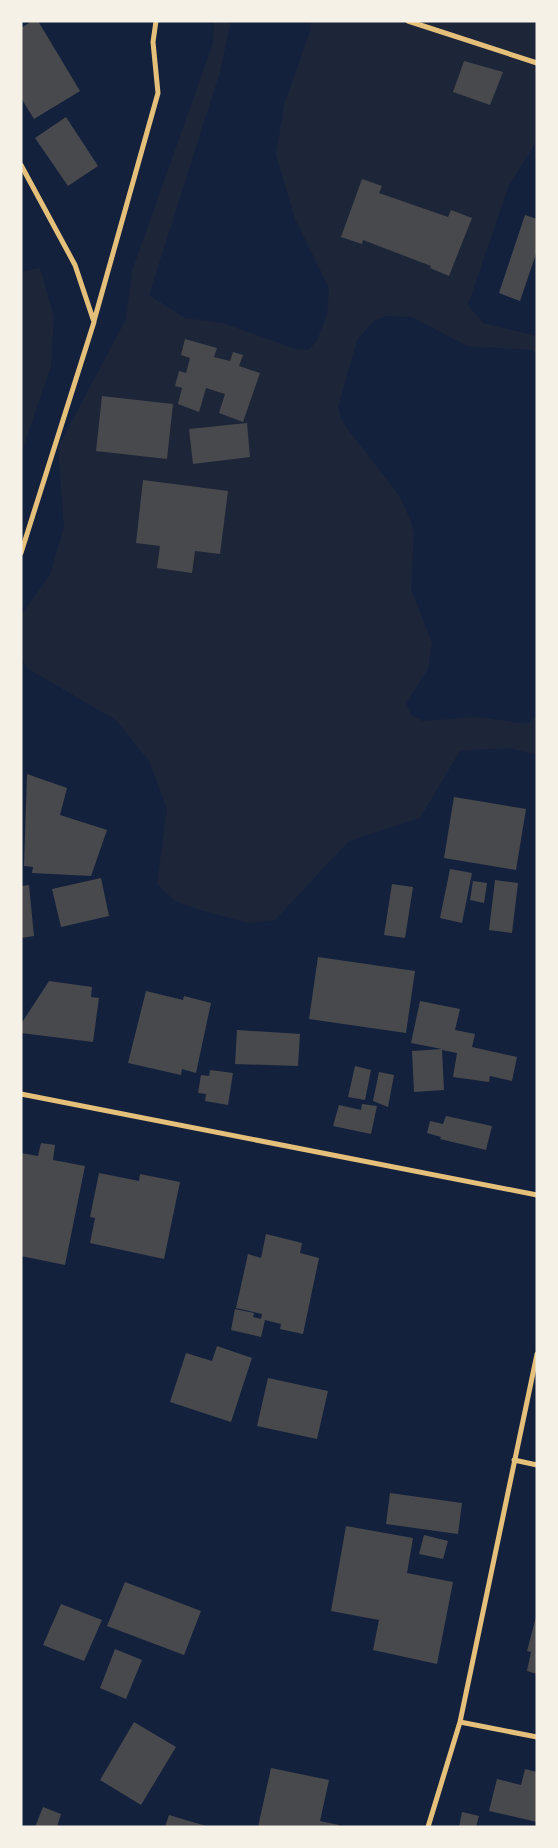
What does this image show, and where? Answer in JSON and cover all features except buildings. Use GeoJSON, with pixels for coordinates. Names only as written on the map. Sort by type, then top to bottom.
{"type":"FeatureCollection","features":[{"type":"Feature","properties":{"kind":"street"},"geometry":{"type":"LineString","coordinates":[[21,553],[94,322],[158,93],[153,42],[156,21]]}},
{"type":"Feature","properties":{"kind":"street"},"geometry":{"type":"LineString","coordinates":[[408,21],[537,63]]}},
{"type":"Feature","properties":{"kind":"street"},"geometry":{"type":"LineString","coordinates":[[21,165],[74,264],[94,322]]}},
{"type":"Feature","properties":{"kind":"street"},"geometry":{"type":"LineString","coordinates":[[21,1094],[537,1195]]}},
{"type":"Feature","properties":{"kind":"street"},"geometry":{"type":"LineString","coordinates":[[428,1827],[460,1722],[537,1354]]}},
{"type":"Feature","properties":{"kind":"street"},"geometry":{"type":"LineString","coordinates":[[514,1460],[537,1465]]}},
{"type":"Feature","properties":{"kind":"street"},"geometry":{"type":"LineString","coordinates":[[460,1722],[537,1737]]}},
{"type":"Feature","properties":{"kind":"shaded area"},"geometry":{"type":"Polygon","coordinates":[[[214,21],[231,21],[220,72],[149,295],[185,318],[223,323],[296,349],[309,350],[317,340],[327,315],[329,288],[295,219],[276,155],[284,105],[311,28],[310,21],[533,21],[537,27],[537,141],[509,185],[468,305],[483,323],[537,336],[537,354],[532,350],[467,346],[412,317],[386,316],[374,321],[357,340],[338,407],[341,419],[349,431],[399,495],[414,533],[411,589],[432,643],[428,669],[406,703],[411,715],[423,721],[477,717],[527,724],[537,716],[537,755],[508,748],[460,751],[420,818],[349,841],[275,920],[248,923],[175,901],[157,884],[167,809],[149,761],[116,720],[28,669],[21,659],[21,615],[50,575],[64,527],[58,447],[126,319],[132,271],[213,43],[214,21]]]}},
{"type":"Feature","properties":{"kind":"shaded area"},"geometry":{"type":"Polygon","coordinates":[[[40,268],[54,317],[51,366],[21,454],[21,272],[40,268]]]}}]}
